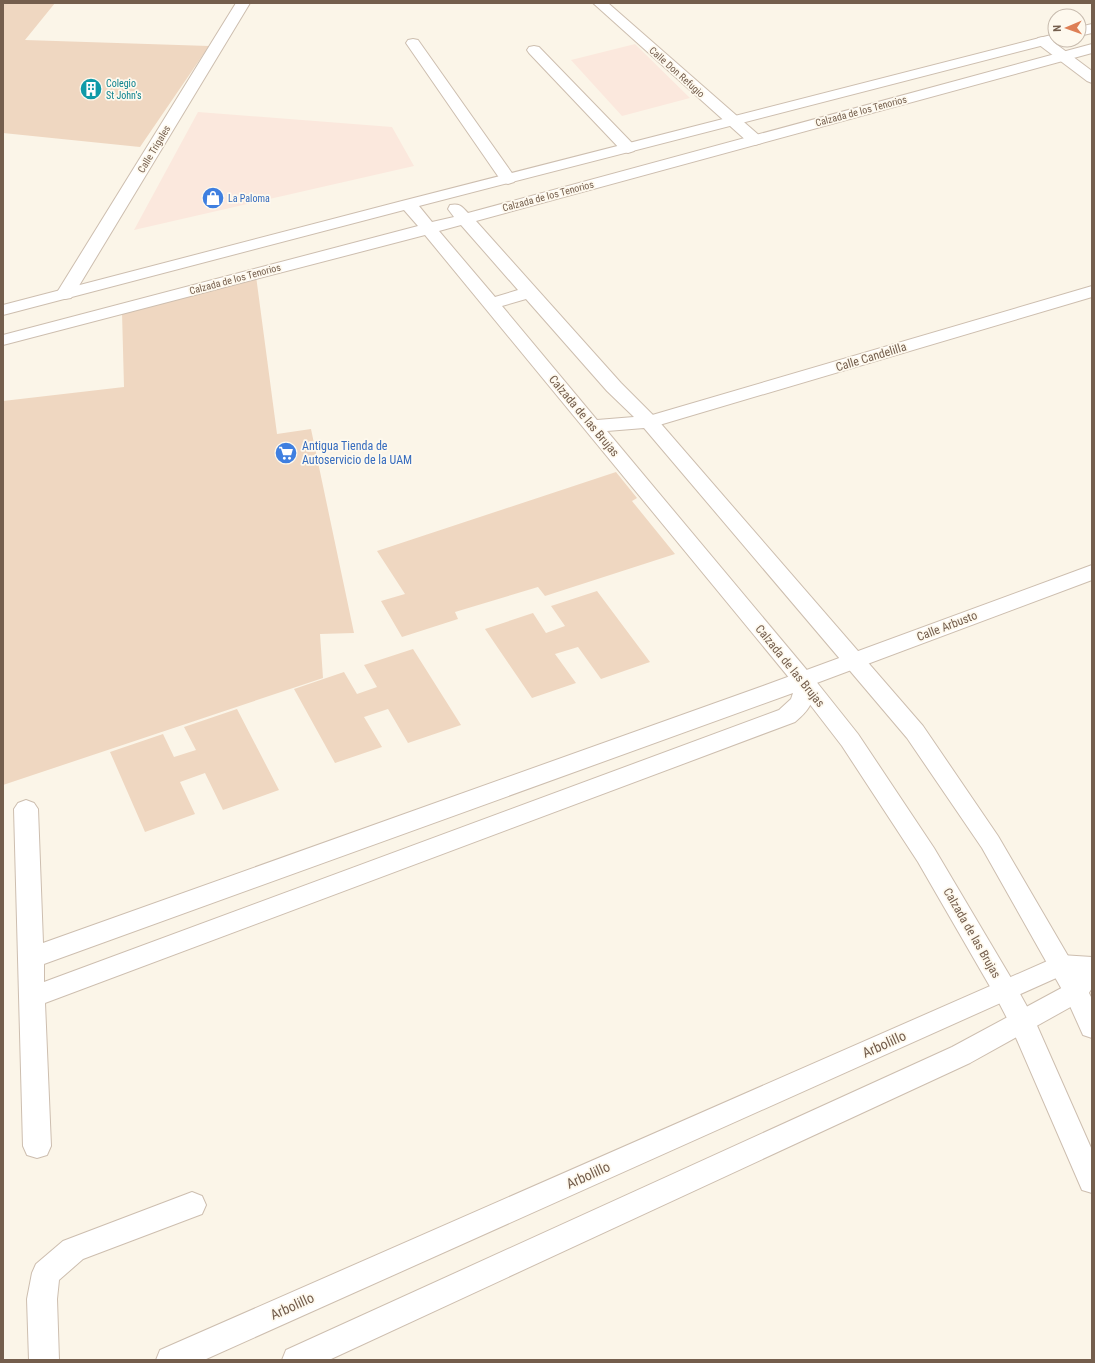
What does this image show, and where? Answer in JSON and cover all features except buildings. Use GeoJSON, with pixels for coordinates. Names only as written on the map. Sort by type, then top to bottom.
{"type":"FeatureCollection","features":[{"type":"Feature","properties":{"kind":"street","name":"Calle Trigales"},"geometry":{"type":"LineString","coordinates":[[65,294],[243,3]]}},
{"type":"Feature","properties":{"kind":"street","name":"Calle Don Refugio"},"geometry":{"type":"LineString","coordinates":[[600,3],[755,140]]}},
{"type":"Feature","properties":{"kind":"street","name":"Calzada de los Tenorios"},"geometry":{"type":"LineString","coordinates":[[3,310],[408,204],[1047,41]]}},
{"type":"Feature","properties":{"kind":"street"},"geometry":{"type":"LineString","coordinates":[[413,43],[508,179]]}},
{"type":"Feature","properties":{"kind":"street"},"geometry":{"type":"LineString","coordinates":[[1056,48],[1064,57],[1092,78]]}},
{"type":"Feature","properties":{"kind":"street","name":"Calzada de los Tenorios"},"geometry":{"type":"LineString","coordinates":[[3,340],[427,229],[1064,57],[1092,48]]}},
{"type":"Feature","properties":{"kind":"street"},"geometry":{"type":"LineString","coordinates":[[534,50],[628,148]]}},
{"type":"Feature","properties":{"kind":"street"},"geometry":{"type":"LineString","coordinates":[[444,195],[614,387],[649,422],[919,739],[990,842],[1076,992],[1092,1027]]}},
{"type":"Feature","properties":{"kind":"street","name":"Calzada de las Brujas"},"geometry":{"type":"LineString","coordinates":[[408,204],[427,229],[803,680],[850,740],[926,855],[1005,990],[1022,1021],[1092,1181]]}},
{"type":"Feature","properties":{"kind":"street","name":"Calle Candelilla"},"geometry":{"type":"LineString","coordinates":[[592,426],[649,422],[1092,291]]}},
{"type":"Feature","properties":{"kind":"street"},"geometry":{"type":"LineString","coordinates":[[491,304],[529,292]]}},
{"type":"Feature","properties":{"kind":"street","name":"Calle Arbusto"},"geometry":{"type":"LineString","coordinates":[[31,958],[803,680],[1092,572]]}},
{"type":"Feature","properties":{"kind":"street"},"geometry":{"type":"LineString","coordinates":[[32,997],[787,716],[801,705],[804,693],[803,680]]}},
{"type":"Feature","properties":{"kind":"street"},"geometry":{"type":"LineString","coordinates":[[26,809],[37,1146]]}},
{"type":"Feature","properties":{"kind":"street"},"geometry":{"type":"LineString","coordinates":[[297,1360],[954,1058],[1076,992],[1092,967],[1061,965]]}},
{"type":"Feature","properties":{"kind":"street","name":"Arbolillo"},"geometry":{"type":"LineString","coordinates":[[172,1360],[1061,965]]}},
{"type":"Feature","properties":{"kind":"street"},"geometry":{"type":"LineString","coordinates":[[44,1360],[42,1299],[46,1273],[73,1250],[192,1205]]}},
{"type":"Feature","properties":{"kind":"shaded area"},"geometry":{"type":"Polygon","coordinates":[[[635,44],[690,98],[622,116],[571,60],[635,44]]]}},
{"type":"Feature","properties":{"kind":"shaded area","name":"La Paloma"},"geometry":{"type":"Polygon","coordinates":[[[198,112],[392,127],[414,166],[134,230],[198,112]]]}},
{"type":"Feature","properties":{"kind":"place","name":"Colegio St John’s"},"geometry":{"type":"Point","coordinates":[91,89]}},
{"type":"Feature","properties":{"kind":"place","name":"La Paloma"},"geometry":{"type":"Point","coordinates":[213,198]}},
{"type":"Feature","properties":{"kind":"place","name":"Antigua Tienda de Autoservicio de la UAM"},"geometry":{"type":"Point","coordinates":[286,453]}}]}
